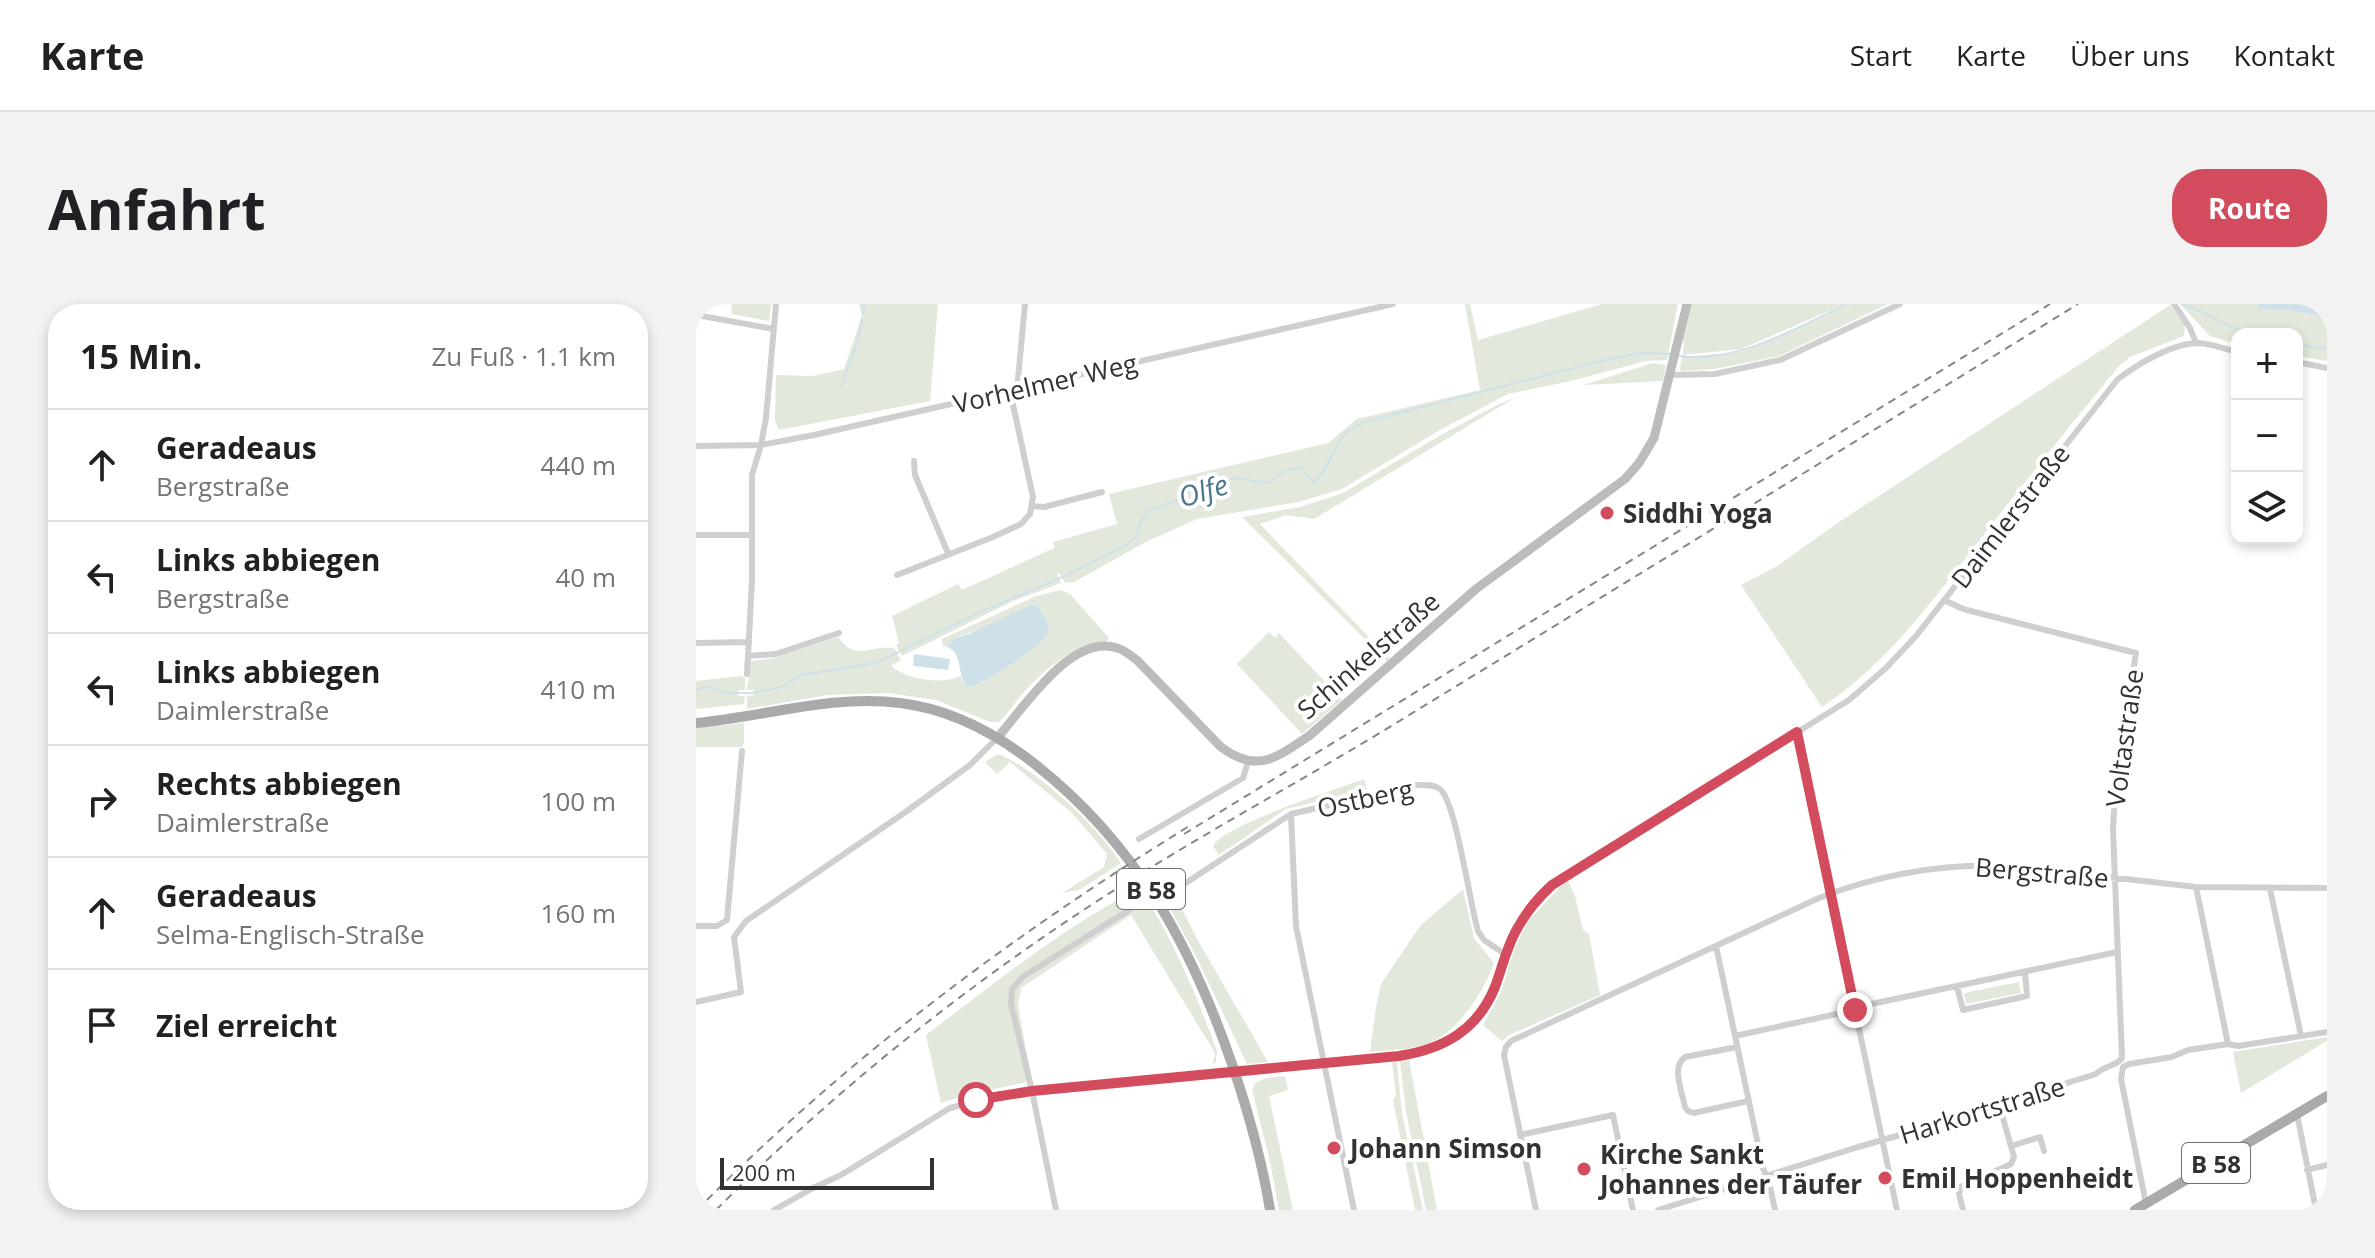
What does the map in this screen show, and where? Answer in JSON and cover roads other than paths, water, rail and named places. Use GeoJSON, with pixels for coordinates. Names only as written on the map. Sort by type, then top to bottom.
{"type":"FeatureCollection","features":[{"type":"Feature","properties":{"kind":"main road","name":"B 58"},"geometry":{"type":"LineString","coordinates":[[696,723],[832,703],[877,701],[931,709],[998,737],[1079,801],[1107,831],[1149,886],[1195,969],[1235,1073],[1257,1146],[1270,1210]]}},
{"type":"Feature","properties":{"kind":"main road","name":"B 58"},"geometry":{"type":"LineString","coordinates":[[2135,1210],[2327,1096]]}},
{"type":"Feature","properties":{"kind":"street"},"geometry":{"type":"LineString","coordinates":[[747,674],[752,475],[766,418],[776,304]]}},
{"type":"Feature","properties":{"kind":"street"},"geometry":{"type":"LineString","coordinates":[[897,575],[993,537],[1021,524],[1030,514],[1033,506],[1030,479],[1014,390],[1025,304]]}},
{"type":"Feature","properties":{"kind":"street","name":"Vorhelmer Weg"},"geometry":{"type":"LineString","coordinates":[[696,446],[761,445],[814,435],[1393,304]]}},
{"type":"Feature","properties":{"kind":"street","name":"Schinkelstraße"},"geometry":{"type":"LineString","coordinates":[[1248,762],[1273,758],[1309,736],[1476,589],[1625,479],[1654,438],[1687,304]]}},
{"type":"Feature","properties":{"kind":"street"},"geometry":{"type":"LineString","coordinates":[[1670,375],[1715,374],[1780,360],[1900,304]]}},
{"type":"Feature","properties":{"kind":"street"},"geometry":{"type":"LineString","coordinates":[[2174,304],[2196,343],[2231,350]]}},
{"type":"Feature","properties":{"kind":"street"},"geometry":{"type":"LineString","coordinates":[[696,315],[774,329]]}},
{"type":"Feature","properties":{"kind":"street","name":"Daimlerstraße"},"geometry":{"type":"LineString","coordinates":[[1324,1063],[1399,1056],[1430,1050],[1449,1041],[1475,1019],[1493,990],[1515,931],[1530,908],[1552,885],[1849,700],[1881,673],[1916,636],[2117,380],[2131,368],[2150,359],[2196,343]]}},
{"type":"Feature","properties":{"kind":"street"},"geometry":{"type":"LineString","coordinates":[[2303,363],[2327,368]]}},
{"type":"Feature","properties":{"kind":"street"},"geometry":{"type":"LineString","coordinates":[[914,461],[915,475],[948,553]]}},
{"type":"Feature","properties":{"kind":"street"},"geometry":{"type":"LineString","coordinates":[[1033,506],[1044,507],[1102,492]]}},
{"type":"Feature","properties":{"kind":"street"},"geometry":{"type":"LineString","coordinates":[[696,535],[752,535]]}},
{"type":"Feature","properties":{"kind":"street","name":"Voltastraße"},"geometry":{"type":"LineString","coordinates":[[1944,600],[1963,609],[2136,653],[2116,776],[2113,828],[2115,878]]}},
{"type":"Feature","properties":{"kind":"street"},"geometry":{"type":"LineString","coordinates":[[748,656],[776,654],[839,633]]}},
{"type":"Feature","properties":{"kind":"street"},"geometry":{"type":"LineString","coordinates":[[696,643],[749,642]]}},
{"type":"Feature","properties":{"kind":"street"},"geometry":{"type":"LineString","coordinates":[[696,1002],[741,992],[734,937],[746,921],[970,765],[1055,671],[1095,647],[1106,646],[1125,651],[1221,747],[1235,758],[1248,762],[1243,778],[1139,839]]}},
{"type":"Feature","properties":{"kind":"street"},"geometry":{"type":"LineString","coordinates":[[1797,732],[1897,1210]]}},
{"type":"Feature","properties":{"kind":"street"},"geometry":{"type":"LineString","coordinates":[[696,926],[717,926],[727,920],[742,751]]}},
{"type":"Feature","properties":{"kind":"street","name":"Ostberg"},"geometry":{"type":"LineString","coordinates":[[1175,890],[1291,814],[1415,785],[1433,786],[1446,798],[1453,819],[1478,931],[1484,940],[1506,955]]}},
{"type":"Feature","properties":{"kind":"street"},"geometry":{"type":"LineString","coordinates":[[1291,814],[1296,926],[1354,1210]]}},
{"type":"Feature","properties":{"kind":"street","name":"Bergstraße"},"geometry":{"type":"LineString","coordinates":[[1520,1135],[1504,1055],[1511,1041],[1831,893],[1884,879],[1960,866],[2013,866],[2196,887],[2327,888]]}},
{"type":"Feature","properties":{"kind":"street"},"geometry":{"type":"LineString","coordinates":[[2115,878],[2123,1052],[2121,1079],[2146,1204]]}},
{"type":"Feature","properties":{"kind":"street"},"geometry":{"type":"LineString","coordinates":[[2196,887],[2228,1044]]}},
{"type":"Feature","properties":{"kind":"street"},"geometry":{"type":"LineString","coordinates":[[2270,889],[2301,1036]]}},
{"type":"Feature","properties":{"kind":"street"},"geometry":{"type":"LineString","coordinates":[[1056,1210],[1011,1004],[1012,989],[1024,976],[1129,910]]}},
{"type":"Feature","properties":{"kind":"street"},"geometry":{"type":"LineString","coordinates":[[1716,946],[1748,1101],[1775,1210]]}},
{"type":"Feature","properties":{"kind":"street"},"geometry":{"type":"LineString","coordinates":[[1735,1036],[2117,952]]}},
{"type":"Feature","properties":{"kind":"street"},"geometry":{"type":"LineString","coordinates":[[1957,986],[1963,1010],[2027,996],[2025,972]]}},
{"type":"Feature","properties":{"kind":"street","name":"Harkortstraße"},"geometry":{"type":"LineString","coordinates":[[1658,1210],[1991,1103],[1999,1104],[2096,1074],[2103,1067],[2172,1057],[2188,1050],[2228,1044],[2238,1046],[2327,1032]]}},
{"type":"Feature","properties":{"kind":"street"},"geometry":{"type":"LineString","coordinates":[[1737,1047],[1685,1057],[1679,1061],[1677,1068],[1685,1107],[1694,1113],[1748,1101]]}},
{"type":"Feature","properties":{"kind":"street"},"geometry":{"type":"LineString","coordinates":[[774,1210],[845,1173],[950,1108],[1003,1094],[1324,1063]]}},
{"type":"Feature","properties":{"kind":"street"},"geometry":{"type":"LineString","coordinates":[[1963,1210],[1959,1194],[1962,1186],[2011,1164],[2014,1157],[1999,1104]]}},
{"type":"Feature","properties":{"kind":"street"},"geometry":{"type":"LineString","coordinates":[[2297,1114],[2316,1210]]}},
{"type":"Feature","properties":{"kind":"street"},"geometry":{"type":"LineString","coordinates":[[1536,1210],[1520,1135],[1613,1115],[1633,1210]]}},
{"type":"Feature","properties":{"kind":"street"},"geometry":{"type":"LineString","coordinates":[[2011,1146],[2040,1137],[2044,1151]]}},
{"type":"Feature","properties":{"kind":"street"},"geometry":{"type":"LineString","coordinates":[[2307,1170],[2327,1165]]}},
{"type":"Feature","properties":{"kind":"waterway"},"geometry":{"type":"LineString","coordinates":[[863,313],[865,304]]}},
{"type":"Feature","properties":{"kind":"waterway","name":"Olfe"},"geometry":{"type":"LineString","coordinates":[[1679,356],[1723,355],[1744,349],[1787,333],[1847,304]]}},
{"type":"Feature","properties":{"kind":"waterway","name":"Olfe"},"geometry":{"type":"LineString","coordinates":[[2182,304],[2233,328]]}},
{"type":"Feature","properties":{"kind":"waterway"},"geometry":{"type":"LineString","coordinates":[[841,387],[858,340],[862,318]]}},
{"type":"Feature","properties":{"kind":"waterway","name":"Olfe"},"geometry":{"type":"LineString","coordinates":[[2303,346],[2327,349]]}},
{"type":"Feature","properties":{"kind":"waterway","name":"Olfe"},"geometry":{"type":"LineString","coordinates":[[696,689],[708,687],[730,693],[752,693],[782,687],[801,675],[876,663],[1127,545],[1137,536],[1140,523],[1149,510],[1176,501],[1199,485],[1210,486],[1235,478],[1269,483],[1284,472],[1301,468],[1313,483],[1324,471],[1344,435],[1368,421],[1605,360],[1640,353],[1672,354]]}},
{"type":"Feature","properties":{"kind":"railway"},"geometry":{"type":"LineString","coordinates":[[1184,834],[2050,304]]}},
{"type":"Feature","properties":{"kind":"railway"},"geometry":{"type":"LineString","coordinates":[[716,1210],[801,1129],[890,1052],[983,980],[1079,913],[1383,731],[2078,304]]}},
{"type":"Feature","properties":{"kind":"railway"},"geometry":{"type":"LineString","coordinates":[[697,1210],[811,1102],[932,1002],[1059,910],[1191,825]]}},
{"type":"Feature","properties":{"kind":"place","name":"Siddhi Yoga"},"geometry":{"type":"Point","coordinates":[1607,513]}},
{"type":"Feature","properties":{"kind":"place","name":"Johann Simson"},"geometry":{"type":"Point","coordinates":[1334,1148]}},
{"type":"Feature","properties":{"kind":"place","name":"Kirche Sankt Johannes der Täufer"},"geometry":{"type":"Point","coordinates":[1584,1169]}},
{"type":"Feature","properties":{"kind":"place","name":"Emil Hoppenheidt"},"geometry":{"type":"Point","coordinates":[1885,1178]}}]}
